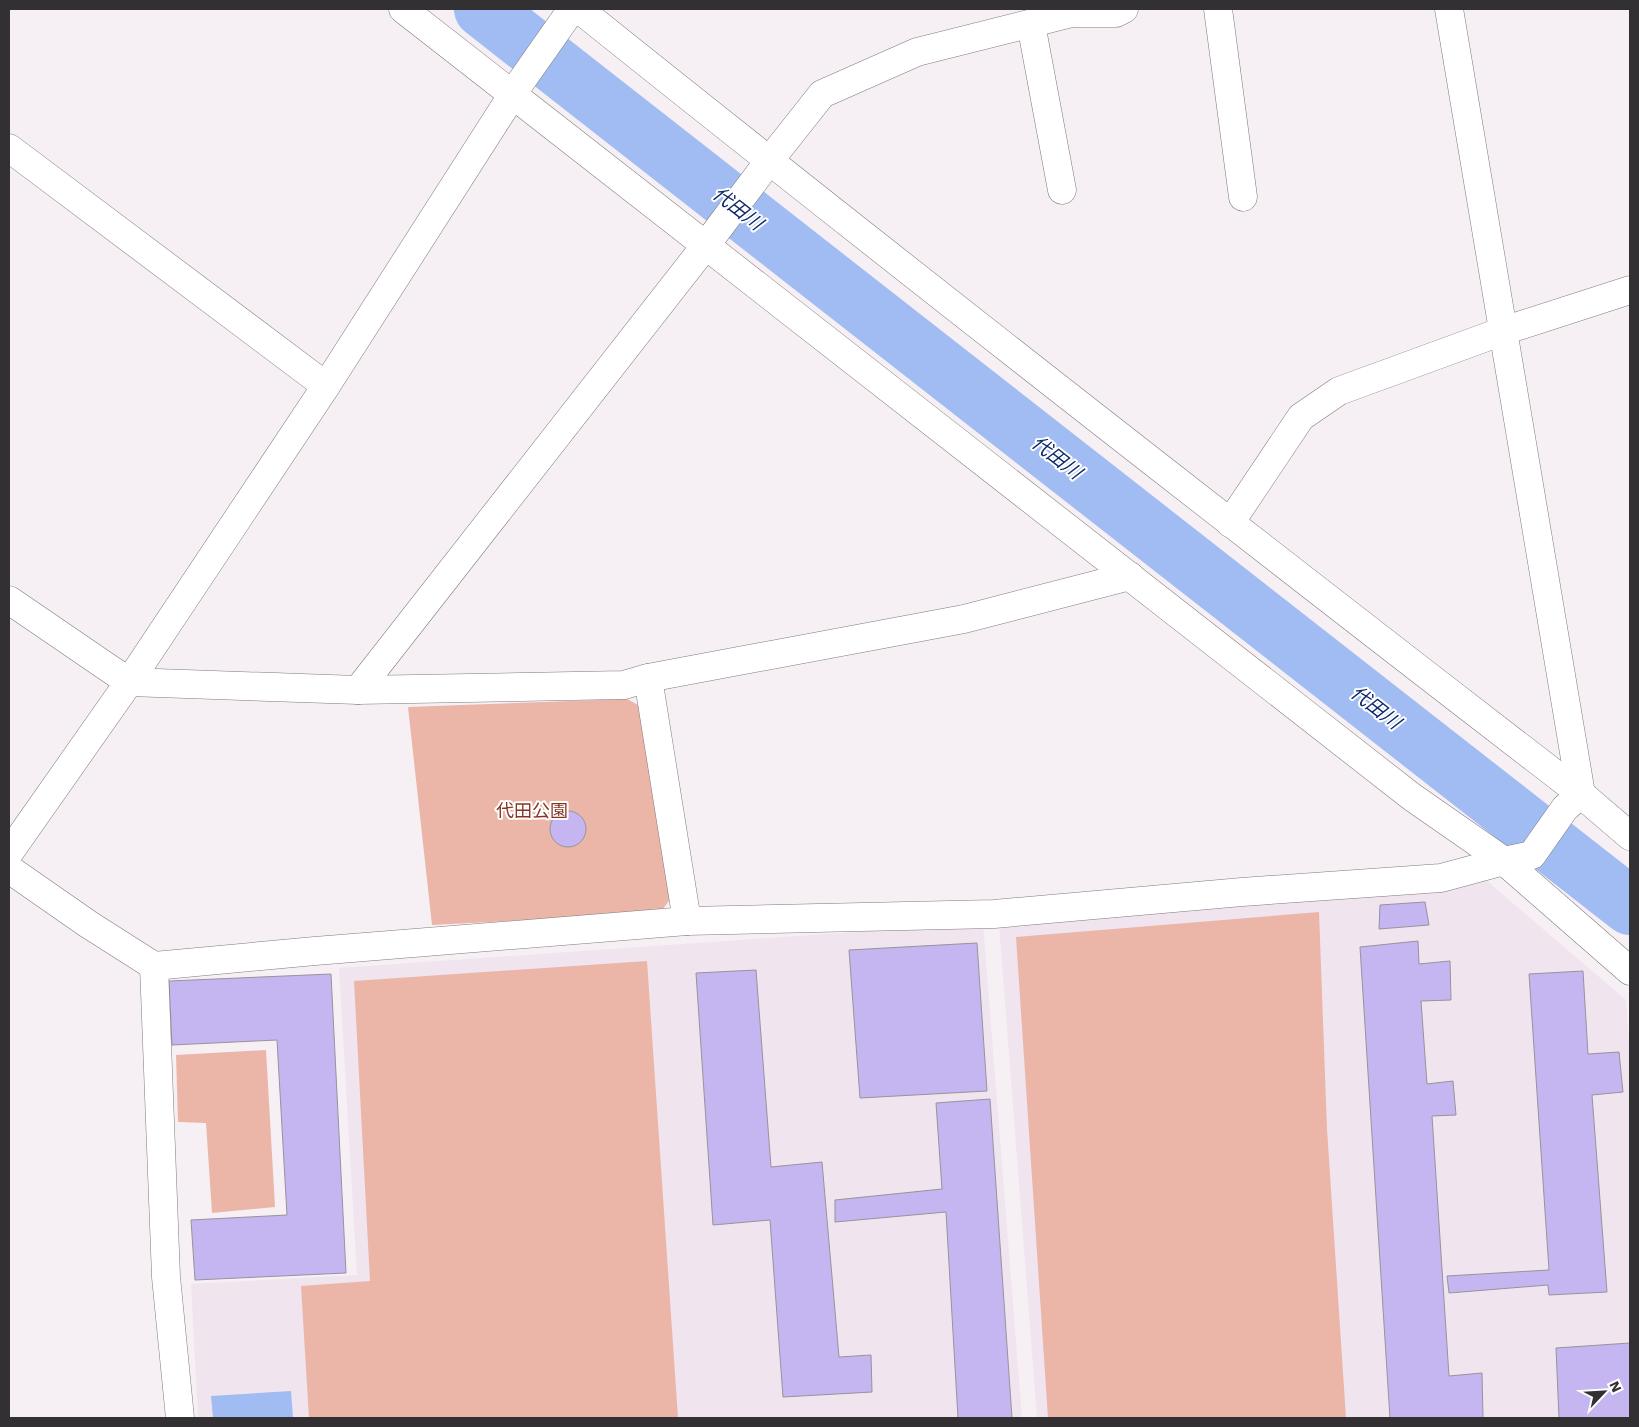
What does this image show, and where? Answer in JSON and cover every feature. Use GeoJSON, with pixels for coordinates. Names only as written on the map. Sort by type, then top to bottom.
{"type":"FeatureCollection","features":[{"type":"Feature","properties":{"kind":"street"},"geometry":{"type":"LineString","coordinates":[[403,9],[517,89],[713,237],[1130,576],[1412,797],[1504,861],[1630,971]]}},
{"type":"Feature","properties":{"kind":"street"},"geometry":{"type":"LineString","coordinates":[[358,690],[713,237],[822,94],[917,52],[1031,24],[1070,11],[1116,13],[1124,9]]}},
{"type":"Feature","properties":{"kind":"street"},"geometry":{"type":"LineString","coordinates":[[1218,9],[1243,196]]}},
{"type":"Feature","properties":{"kind":"street"},"geometry":{"type":"LineString","coordinates":[[9,869],[88,924],[154,966],[687,921],[994,914],[1242,892],[1441,878],[1532,855],[1573,801],[1503,331],[1449,9]]}},
{"type":"Feature","properties":{"kind":"street"},"geometry":{"type":"LineString","coordinates":[[9,853],[129,682],[326,386],[517,89],[570,15],[764,168],[1230,523],[1573,801],[1630,836]]}},
{"type":"Feature","properties":{"kind":"street"},"geometry":{"type":"LineString","coordinates":[[1031,24],[1062,190]]}},
{"type":"Feature","properties":{"kind":"street"},"geometry":{"type":"LineString","coordinates":[[9,148],[326,386]]}},
{"type":"Feature","properties":{"kind":"street"},"geometry":{"type":"LineString","coordinates":[[1230,523],[1300,417],[1339,391],[1503,331],[1630,290]]}},
{"type":"Feature","properties":{"kind":"street"},"geometry":{"type":"LineString","coordinates":[[9,600],[129,682],[358,690],[624,684],[964,619],[1130,576]]}},
{"type":"Feature","properties":{"kind":"street"},"geometry":{"type":"LineString","coordinates":[[648,678],[687,921]]}},
{"type":"Feature","properties":{"kind":"street"},"geometry":{"type":"LineString","coordinates":[[154,966],[166,1277],[180,1418]]}},
{"type":"Feature","properties":{"kind":"shaded area"},"geometry":{"type":"Polygon","coordinates":[[[1487,881],[1626,1000],[1630,1056],[1630,1418],[1037,1418],[999,925],[1487,881]]]}},
{"type":"Feature","properties":{"kind":"shaded area"},"geometry":{"type":"Polygon","coordinates":[[[983,923],[1022,1418],[198,1418],[191,1284],[357,1275],[339,968],[983,923]]]}},
{"type":"Feature","properties":{"kind":"green space","name":"代田公園"},"geometry":{"type":"Polygon","coordinates":[[[627,699],[640,706],[671,898],[660,913],[432,925],[408,707],[627,699]]]}},
{"type":"Feature","properties":{"kind":"green space"},"geometry":{"type":"Polygon","coordinates":[[[1319,912],[1327,1129],[1346,1418],[1048,1418],[1016,937],[1319,912]]]}},
{"type":"Feature","properties":{"kind":"green space"},"geometry":{"type":"Polygon","coordinates":[[[647,961],[678,1418],[309,1418],[301,1286],[370,1281],[354,981],[647,961]]]}},
{"type":"Feature","properties":{"kind":"green space"},"geometry":{"type":"Polygon","coordinates":[[[266,1050],[275,1207],[212,1213],[206,1123],[178,1122],[176,1055],[266,1050]]]}},
{"type":"Feature","properties":{"kind":"water"},"geometry":{"type":"Polygon","coordinates":[[[291,1391],[293,1418],[213,1418],[211,1396],[291,1391]]]}},
{"type":"Feature","properties":{"kind":"building"},"geometry":{"type":"Polygon","coordinates":[[[568,811],[580,817],[586,829],[580,841],[568,847],[556,841],[550,829],[556,817],[568,811]]]}},
{"type":"Feature","properties":{"kind":"building"},"geometry":{"type":"Polygon","coordinates":[[[1425,902],[1429,925],[1379,929],[1380,905],[1425,902]]]}},
{"type":"Feature","properties":{"kind":"building"},"geometry":{"type":"Polygon","coordinates":[[[1418,941],[1419,964],[1450,961],[1451,1000],[1421,1001],[1427,1084],[1453,1081],[1456,1115],[1432,1116],[1449,1376],[1482,1373],[1483,1418],[1390,1418],[1360,947],[1418,941]]]}},
{"type":"Feature","properties":{"kind":"building"},"geometry":{"type":"Polygon","coordinates":[[[977,943],[987,1091],[860,1098],[849,950],[977,943]]]}},
{"type":"Feature","properties":{"kind":"building"},"geometry":{"type":"Polygon","coordinates":[[[756,970],[771,1167],[822,1162],[839,1357],[871,1355],[872,1392],[783,1397],[770,1220],[713,1225],[696,973],[756,970]]]}},
{"type":"Feature","properties":{"kind":"building"},"geometry":{"type":"Polygon","coordinates":[[[1583,971],[1588,1054],[1619,1052],[1623,1092],[1592,1095],[1607,1292],[1549,1295],[1548,1285],[1449,1293],[1447,1276],[1549,1270],[1529,974],[1583,971]]]}},
{"type":"Feature","properties":{"kind":"building"},"geometry":{"type":"Polygon","coordinates":[[[331,974],[346,1273],[195,1280],[191,1220],[287,1215],[277,1040],[172,1045],[169,981],[331,974]]]}},
{"type":"Feature","properties":{"kind":"building"},"geometry":{"type":"Polygon","coordinates":[[[990,1099],[1012,1418],[958,1418],[946,1212],[835,1222],[835,1200],[942,1189],[936,1103],[990,1099]]]}},
{"type":"Feature","properties":{"kind":"building"},"geometry":{"type":"Polygon","coordinates":[[[1630,1343],[1630,1418],[1559,1418],[1556,1348],[1630,1343]]]}},
{"type":"Feature","properties":{"kind":"waterway","name":"代田川"},"geometry":{"type":"LineString","coordinates":[[483,9],[1630,906]]}}]}
